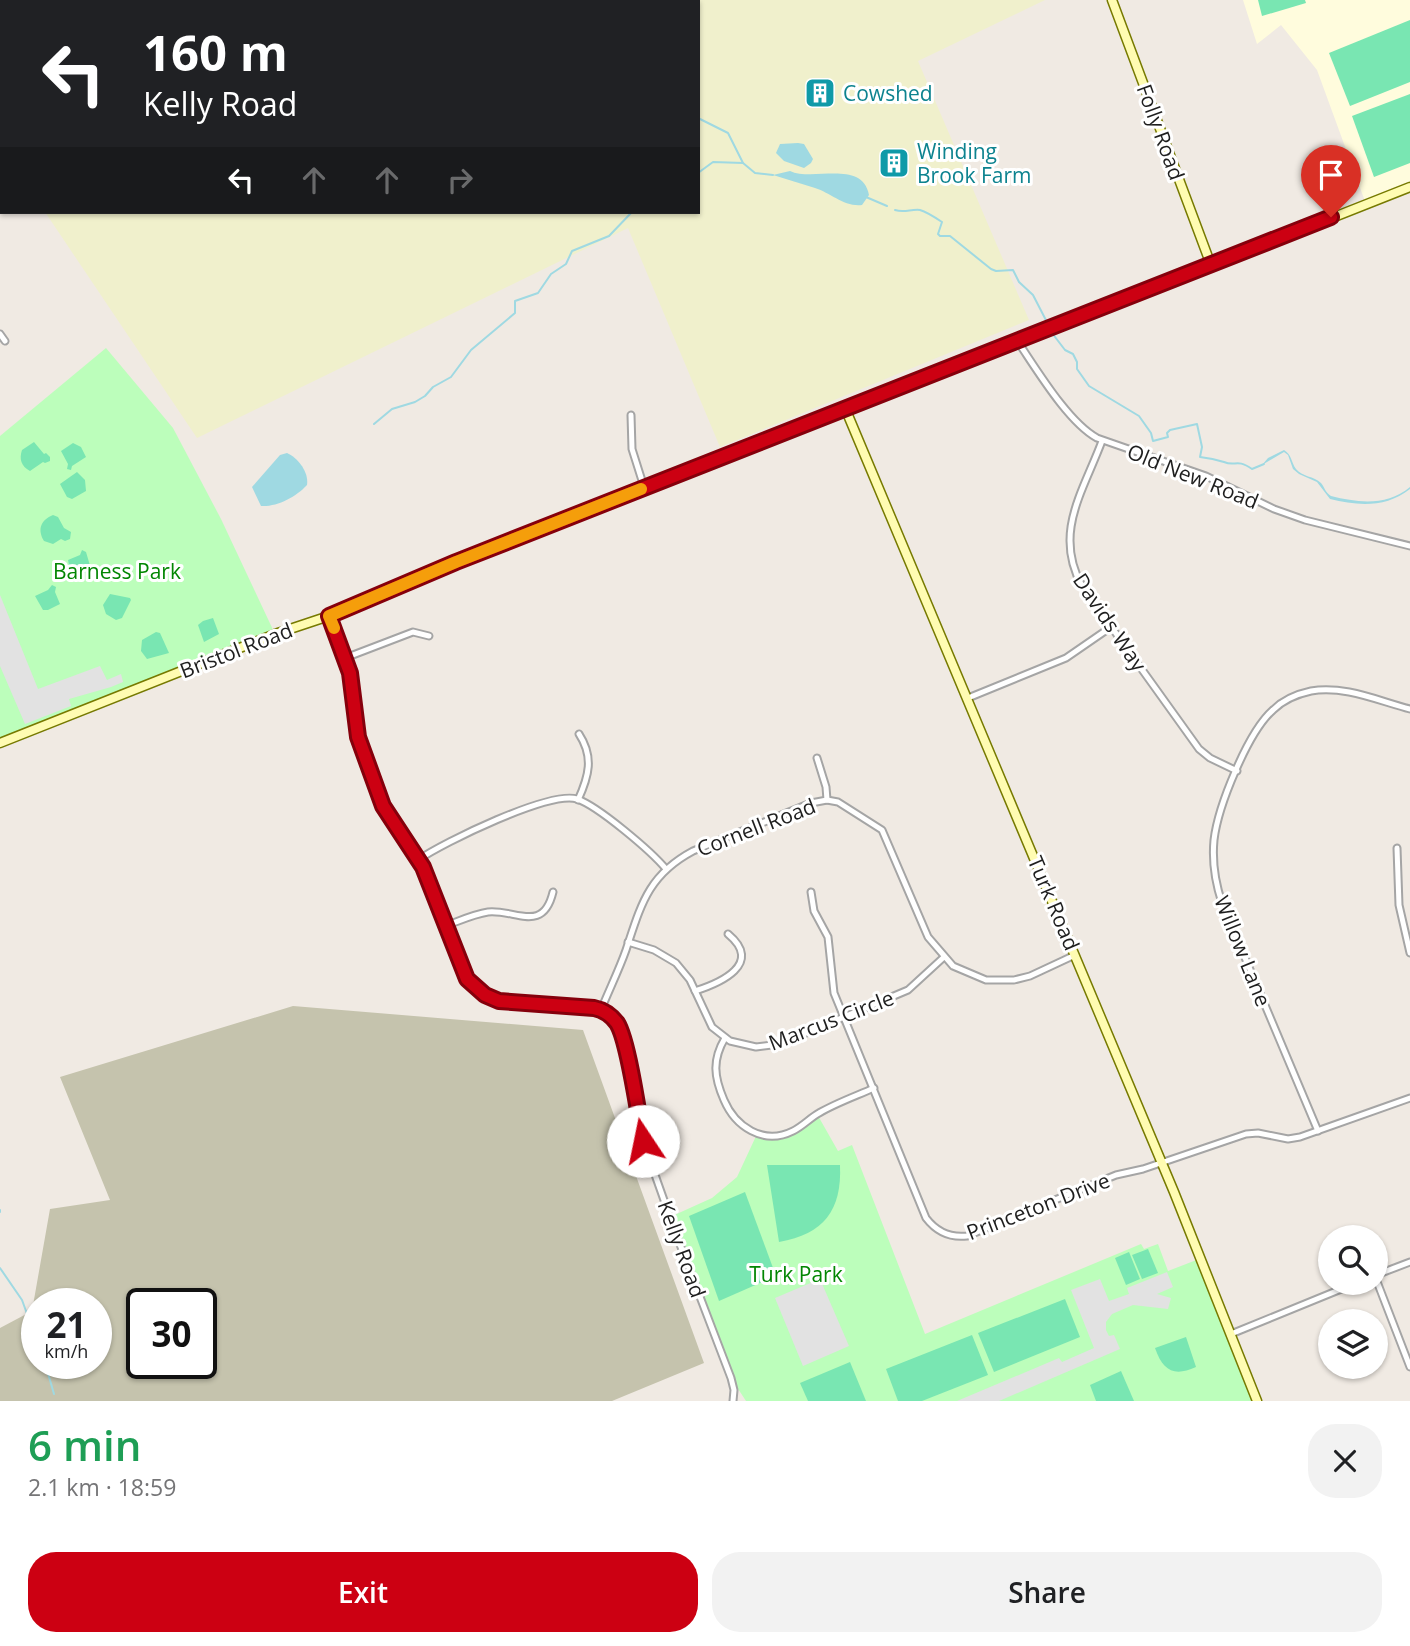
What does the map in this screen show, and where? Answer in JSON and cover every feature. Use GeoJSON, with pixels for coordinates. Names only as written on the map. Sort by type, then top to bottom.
{"type":"FeatureCollection","features":[{"type":"Feature","properties":{"kind":"main road","name":"Folly Road"},"geometry":{"type":"LineString","coordinates":[[1112,0],[1211,265]]}},
{"type":"Feature","properties":{"kind":"main road","name":"Bristol Road"},"geometry":{"type":"LineString","coordinates":[[0,743],[263,639],[329,616],[456,562],[1410,187]]}},
{"type":"Feature","properties":{"kind":"main road","name":"Turk Road"},"geometry":{"type":"LineString","coordinates":[[845,408],[1161,1162],[1257,1401]]}},
{"type":"Feature","properties":{"kind":"street"},"geometry":{"type":"LineString","coordinates":[[0,334],[5,341]]}},
{"type":"Feature","properties":{"kind":"street","name":"Old New Road"},"geometry":{"type":"LineString","coordinates":[[1018,342],[1077,422],[1102,440],[1206,476],[1274,509],[1305,520],[1410,546]]}},
{"type":"Feature","properties":{"kind":"street"},"geometry":{"type":"LineString","coordinates":[[631,415],[632,449],[644,488]]}},
{"type":"Feature","properties":{"kind":"street","name":"Davids Way"},"geometry":{"type":"LineString","coordinates":[[1102,440],[1072,517],[1069,540],[1071,561],[1077,576],[1199,749],[1210,758],[1237,771]]}},
{"type":"Feature","properties":{"kind":"street"},"geometry":{"type":"LineString","coordinates":[[329,616],[352,680],[356,727],[361,748],[383,806],[418,860],[464,974],[472,986],[485,995],[505,1002],[601,1010]]}},
{"type":"Feature","properties":{"kind":"street"},"geometry":{"type":"LineString","coordinates":[[968,698],[1066,659],[1111,627]]}},
{"type":"Feature","properties":{"kind":"street"},"geometry":{"type":"LineString","coordinates":[[345,658],[413,632],[429,636]]}},
{"type":"Feature","properties":{"kind":"street","name":"Willow Lane"},"geometry":{"type":"LineString","coordinates":[[1318,1131],[1218,892],[1214,866],[1215,831],[1222,805],[1237,771],[1261,724],[1277,706],[1298,695],[1335,690],[1410,709]]}},
{"type":"Feature","properties":{"kind":"street"},"geometry":{"type":"LineString","coordinates":[[578,800],[590,768],[587,746],[579,734]]}},
{"type":"Feature","properties":{"kind":"street"},"geometry":{"type":"LineString","coordinates":[[817,758],[827,800]]}},
{"type":"Feature","properties":{"kind":"street"},"geometry":{"type":"LineString","coordinates":[[418,860],[445,843],[560,798],[578,800],[605,816],[666,869]]}},
{"type":"Feature","properties":{"kind":"street","name":"Cornell Road"},"geometry":{"type":"LineString","coordinates":[[601,1010],[645,896],[666,869],[693,851],[811,803],[827,800],[844,804],[881,830],[923,926],[944,957],[954,966],[968,974],[995,981],[1022,979],[1075,955]]}},
{"type":"Feature","properties":{"kind":"street"},"geometry":{"type":"LineString","coordinates":[[1397,848],[1399,905],[1410,953]]}},
{"type":"Feature","properties":{"kind":"street"},"geometry":{"type":"LineString","coordinates":[[445,926],[490,912],[531,917],[543,912],[550,904],[553,892]]}},
{"type":"Feature","properties":{"kind":"street","name":"Princeton Drive"},"geometry":{"type":"LineString","coordinates":[[811,892],[814,911],[824,925],[828,937],[834,993],[926,1218],[946,1234],[967,1236],[1122,1173],[1143,1169],[1246,1134],[1258,1133],[1288,1139],[1410,1098]]}},
{"type":"Feature","properties":{"kind":"street"},"geometry":{"type":"LineString","coordinates":[[695,991],[716,985],[735,971],[741,951],[728,934]]}},
{"type":"Feature","properties":{"kind":"street"},"geometry":{"type":"LineString","coordinates":[[628,943],[654,950],[676,963],[686,974],[712,1027],[725,1038],[716,1060],[717,1085],[729,1113],[736,1121],[757,1134],[781,1136],[792,1132],[821,1112],[874,1088]]}},
{"type":"Feature","properties":{"kind":"street","name":"Marcus Circle"},"geometry":{"type":"LineString","coordinates":[[725,1038],[745,1045],[769,1047],[908,990],[944,957]]}},
{"type":"Feature","properties":{"kind":"street","name":"Kelly Road"},"geometry":{"type":"LineString","coordinates":[[601,1010],[616,1022],[621,1033],[643,1141],[731,1378],[733,1401]]}},
{"type":"Feature","properties":{"kind":"street"},"geometry":{"type":"LineString","coordinates":[[1388,1272],[1410,1262]]}},
{"type":"Feature","properties":{"kind":"street"},"geometry":{"type":"LineString","coordinates":[[1231,1334],[1327,1295]]}},
{"type":"Feature","properties":{"kind":"street"},"geometry":{"type":"LineString","coordinates":[[1383,1295],[1410,1367]]}},
{"type":"Feature","properties":{"kind":"shaded area"},"geometry":{"type":"Polygon","coordinates":[[[1243,0],[1410,0],[1410,187],[1366,204],[1317,70],[1281,25],[1257,44],[1243,0]]]}},
{"type":"Feature","properties":{"kind":"shaded area"},"geometry":{"type":"Polygon","coordinates":[[[0,595],[38,689],[100,666],[107,680],[121,674],[123,682],[69,699],[71,706],[25,724],[0,666],[0,595]]]}},
{"type":"Feature","properties":{"kind":"shaded area"},"geometry":{"type":"Polygon","coordinates":[[[293,1006],[583,1030],[704,1363],[612,1401],[0,1401],[0,1328],[21,1317],[21,1379],[112,1379],[112,1288],[36,1288],[50,1209],[110,1200],[60,1077],[293,1006]]]}},
{"type":"Feature","properties":{"kind":"shaded area"},"geometry":{"type":"Polygon","coordinates":[[[1167,1272],[1173,1287],[1157,1294],[1171,1298],[1168,1309],[1133,1305],[1112,1314],[1106,1322],[1109,1336],[1114,1335],[1120,1349],[999,1401],[957,1401],[1059,1358],[1062,1362],[1094,1348],[1071,1290],[1100,1279],[1109,1301],[1129,1294],[1127,1288],[1167,1272]]]}},
{"type":"Feature","properties":{"kind":"shaded area"},"geometry":{"type":"Polygon","coordinates":[[[820,1279],[849,1346],[803,1366],[775,1298],[820,1279]]]}},
{"type":"Feature","properties":{"kind":"green space","name":"Winding Brook Farm"},"geometry":{"type":"Polygon","coordinates":[[[700,0],[1045,0],[918,61],[1029,320],[720,447],[628,228],[197,438],[46,214],[700,214],[700,0]]]}},
{"type":"Feature","properties":{"kind":"green space"},"geometry":{"type":"Polygon","coordinates":[[[1258,0],[1305,0],[1306,3],[1262,16],[1258,0]]]}},
{"type":"Feature","properties":{"kind":"green space"},"geometry":{"type":"Polygon","coordinates":[[[1410,20],[1410,82],[1350,106],[1329,53],[1410,20]]]}},
{"type":"Feature","properties":{"kind":"green space"},"geometry":{"type":"Polygon","coordinates":[[[1410,94],[1410,163],[1374,177],[1352,116],[1410,94]]]}},
{"type":"Feature","properties":{"kind":"green space","name":"Barness Park"},"geometry":{"type":"Polygon","coordinates":[[[106,348],[173,428],[221,519],[275,634],[0,743],[0,436],[106,348]]]}},
{"type":"Feature","properties":{"kind":"green space"},"geometry":{"type":"Polygon","coordinates":[[[34,442],[50,457],[50,461],[43,462],[30,471],[23,465],[21,453],[34,442]]]}},
{"type":"Feature","properties":{"kind":"green space"},"geometry":{"type":"Polygon","coordinates":[[[73,443],[81,447],[86,457],[72,466],[71,470],[67,469],[68,464],[61,451],[73,443]]]}},
{"type":"Feature","properties":{"kind":"green space"},"geometry":{"type":"Polygon","coordinates":[[[77,472],[85,480],[86,491],[72,499],[67,497],[60,484],[77,472]]]}},
{"type":"Feature","properties":{"kind":"green space"},"geometry":{"type":"Polygon","coordinates":[[[53,515],[71,532],[70,539],[61,539],[53,544],[44,541],[41,525],[53,515]]]}},
{"type":"Feature","properties":{"kind":"green space"},"geometry":{"type":"Polygon","coordinates":[[[82,550],[86,552],[91,569],[79,576],[70,570],[68,560],[80,555],[82,550]]]}},
{"type":"Feature","properties":{"kind":"green space"},"geometry":{"type":"Polygon","coordinates":[[[52,585],[56,587],[55,592],[60,604],[43,610],[35,596],[52,585]]]}},
{"type":"Feature","properties":{"kind":"green space"},"geometry":{"type":"Polygon","coordinates":[[[110,594],[131,600],[122,618],[116,620],[106,614],[103,605],[110,594]]]}},
{"type":"Feature","properties":{"kind":"green space"},"geometry":{"type":"Polygon","coordinates":[[[213,618],[219,634],[204,642],[198,625],[213,618]]]}},
{"type":"Feature","properties":{"kind":"green space"},"geometry":{"type":"Polygon","coordinates":[[[156,632],[160,633],[169,653],[147,659],[141,651],[142,640],[156,632]]]}},
{"type":"Feature","properties":{"kind":"green space","name":"Turk Park"},"geometry":{"type":"Polygon","coordinates":[[[817,1114],[838,1151],[852,1145],[925,1334],[1141,1244],[1144,1249],[1158,1244],[1168,1271],[1199,1259],[1255,1401],[746,1401],[731,1378],[670,1217],[712,1198],[737,1177],[757,1134],[781,1136],[817,1114]]]}},
{"type":"Feature","properties":{"kind":"green space"},"geometry":{"type":"Polygon","coordinates":[[[767,1165],[840,1165],[838,1195],[827,1217],[819,1226],[808,1233],[779,1242],[767,1165]]]}},
{"type":"Feature","properties":{"kind":"green space"},"geometry":{"type":"Polygon","coordinates":[[[745,1192],[776,1276],[719,1301],[689,1216],[745,1192]]]}},
{"type":"Feature","properties":{"kind":"green space"},"geometry":{"type":"Polygon","coordinates":[[[1148,1249],[1158,1273],[1142,1279],[1132,1255],[1148,1249]]]}},
{"type":"Feature","properties":{"kind":"green space"},"geometry":{"type":"Polygon","coordinates":[[[1129,1252],[1140,1279],[1126,1285],[1115,1258],[1129,1252]]]}},
{"type":"Feature","properties":{"kind":"green space"},"geometry":{"type":"Polygon","coordinates":[[[1065,1299],[1080,1337],[994,1372],[978,1333],[1065,1299]]]}},
{"type":"Feature","properties":{"kind":"green space"},"geometry":{"type":"Polygon","coordinates":[[[972,1335],[988,1375],[922,1401],[898,1401],[886,1369],[972,1335]]]}},
{"type":"Feature","properties":{"kind":"green space"},"geometry":{"type":"Polygon","coordinates":[[[1186,1337],[1196,1367],[1181,1371],[1170,1370],[1162,1362],[1155,1348],[1186,1337]]]}},
{"type":"Feature","properties":{"kind":"green space"},"geometry":{"type":"Polygon","coordinates":[[[850,1362],[866,1401],[808,1401],[800,1383],[850,1362]]]}},
{"type":"Feature","properties":{"kind":"green space"},"geometry":{"type":"Polygon","coordinates":[[[1121,1371],[1134,1401],[1096,1401],[1090,1385],[1121,1371]]]}},
{"type":"Feature","properties":{"kind":"water"},"geometry":{"type":"Polygon","coordinates":[[[780,144],[804,144],[813,159],[804,168],[784,161],[776,153],[780,144]]]}},
{"type":"Feature","properties":{"kind":"water"},"geometry":{"type":"Polygon","coordinates":[[[790,171],[800,174],[847,174],[865,184],[869,195],[862,205],[849,204],[821,190],[773,175],[790,171]]]}},
{"type":"Feature","properties":{"kind":"water"},"geometry":{"type":"Polygon","coordinates":[[[1284,450],[1289,454],[1299,472],[1321,483],[1331,496],[1372,501],[1392,497],[1410,489],[1391,500],[1372,504],[1330,499],[1317,482],[1293,469],[1288,455],[1284,452],[1262,465],[1268,458],[1284,450]]]}},
{"type":"Feature","properties":{"kind":"water"},"geometry":{"type":"Polygon","coordinates":[[[287,453],[302,466],[307,485],[286,500],[261,506],[252,487],[280,455],[287,453]]]}},
{"type":"Feature","properties":{"kind":"waterway"},"geometry":{"type":"LineString","coordinates":[[700,119],[728,133],[743,163]]}},
{"type":"Feature","properties":{"kind":"waterway"},"geometry":{"type":"LineString","coordinates":[[700,172],[713,162],[743,163],[755,173],[773,175]]}},
{"type":"Feature","properties":{"kind":"waterway"},"geometry":{"type":"LineString","coordinates":[[866,197],[887,206]]}},
{"type":"Feature","properties":{"kind":"waterway"},"geometry":{"type":"LineString","coordinates":[[895,210],[920,210],[928,214],[942,222],[938,234],[940,236],[950,236],[991,269],[1013,270],[1019,282],[1033,295],[1050,328]]}},
{"type":"Feature","properties":{"kind":"waterway"},"geometry":{"type":"LineString","coordinates":[[374,424],[392,409],[415,402],[451,377],[471,350],[515,313],[515,301],[538,293],[551,274],[566,264],[572,251],[609,236],[630,214]]}},
{"type":"Feature","properties":{"kind":"waterway"},"geometry":{"type":"LineString","coordinates":[[1052,333],[1065,350],[1073,354],[1077,369],[1089,386],[1139,416],[1151,433],[1153,441],[1168,437],[1170,430],[1197,424],[1202,447],[1200,457],[1239,463],[1252,469],[1264,464]]}},
{"type":"Feature","properties":{"kind":"waterway"},"geometry":{"type":"LineString","coordinates":[[0,1268],[21,1299]]}},
{"type":"Feature","properties":{"kind":"waterway"},"geometry":{"type":"LineString","coordinates":[[50,1379],[54,1394]]}},
{"type":"Feature","properties":{"kind":"slow traffic"},"geometry":{"type":"LineString","coordinates":[[334,628],[329,616],[456,562],[641,489]]}},
{"type":"Feature","properties":{"kind":"place","name":"Cowshed"},"geometry":{"type":"Point","coordinates":[820,93]}},
{"type":"Feature","properties":{"kind":"place","name":"Winding Brook Farm"},"geometry":{"type":"Point","coordinates":[894,163]}},
{"type":"Feature","properties":{"kind":"route"},"geometry":{"type":"LineString","coordinates":[[643,1141],[619,1026],[606,1012],[594,1008],[499,1001],[472,986],[464,974],[423,867],[383,806],[358,737],[352,680],[329,616],[456,562],[1331,217]]}}]}
